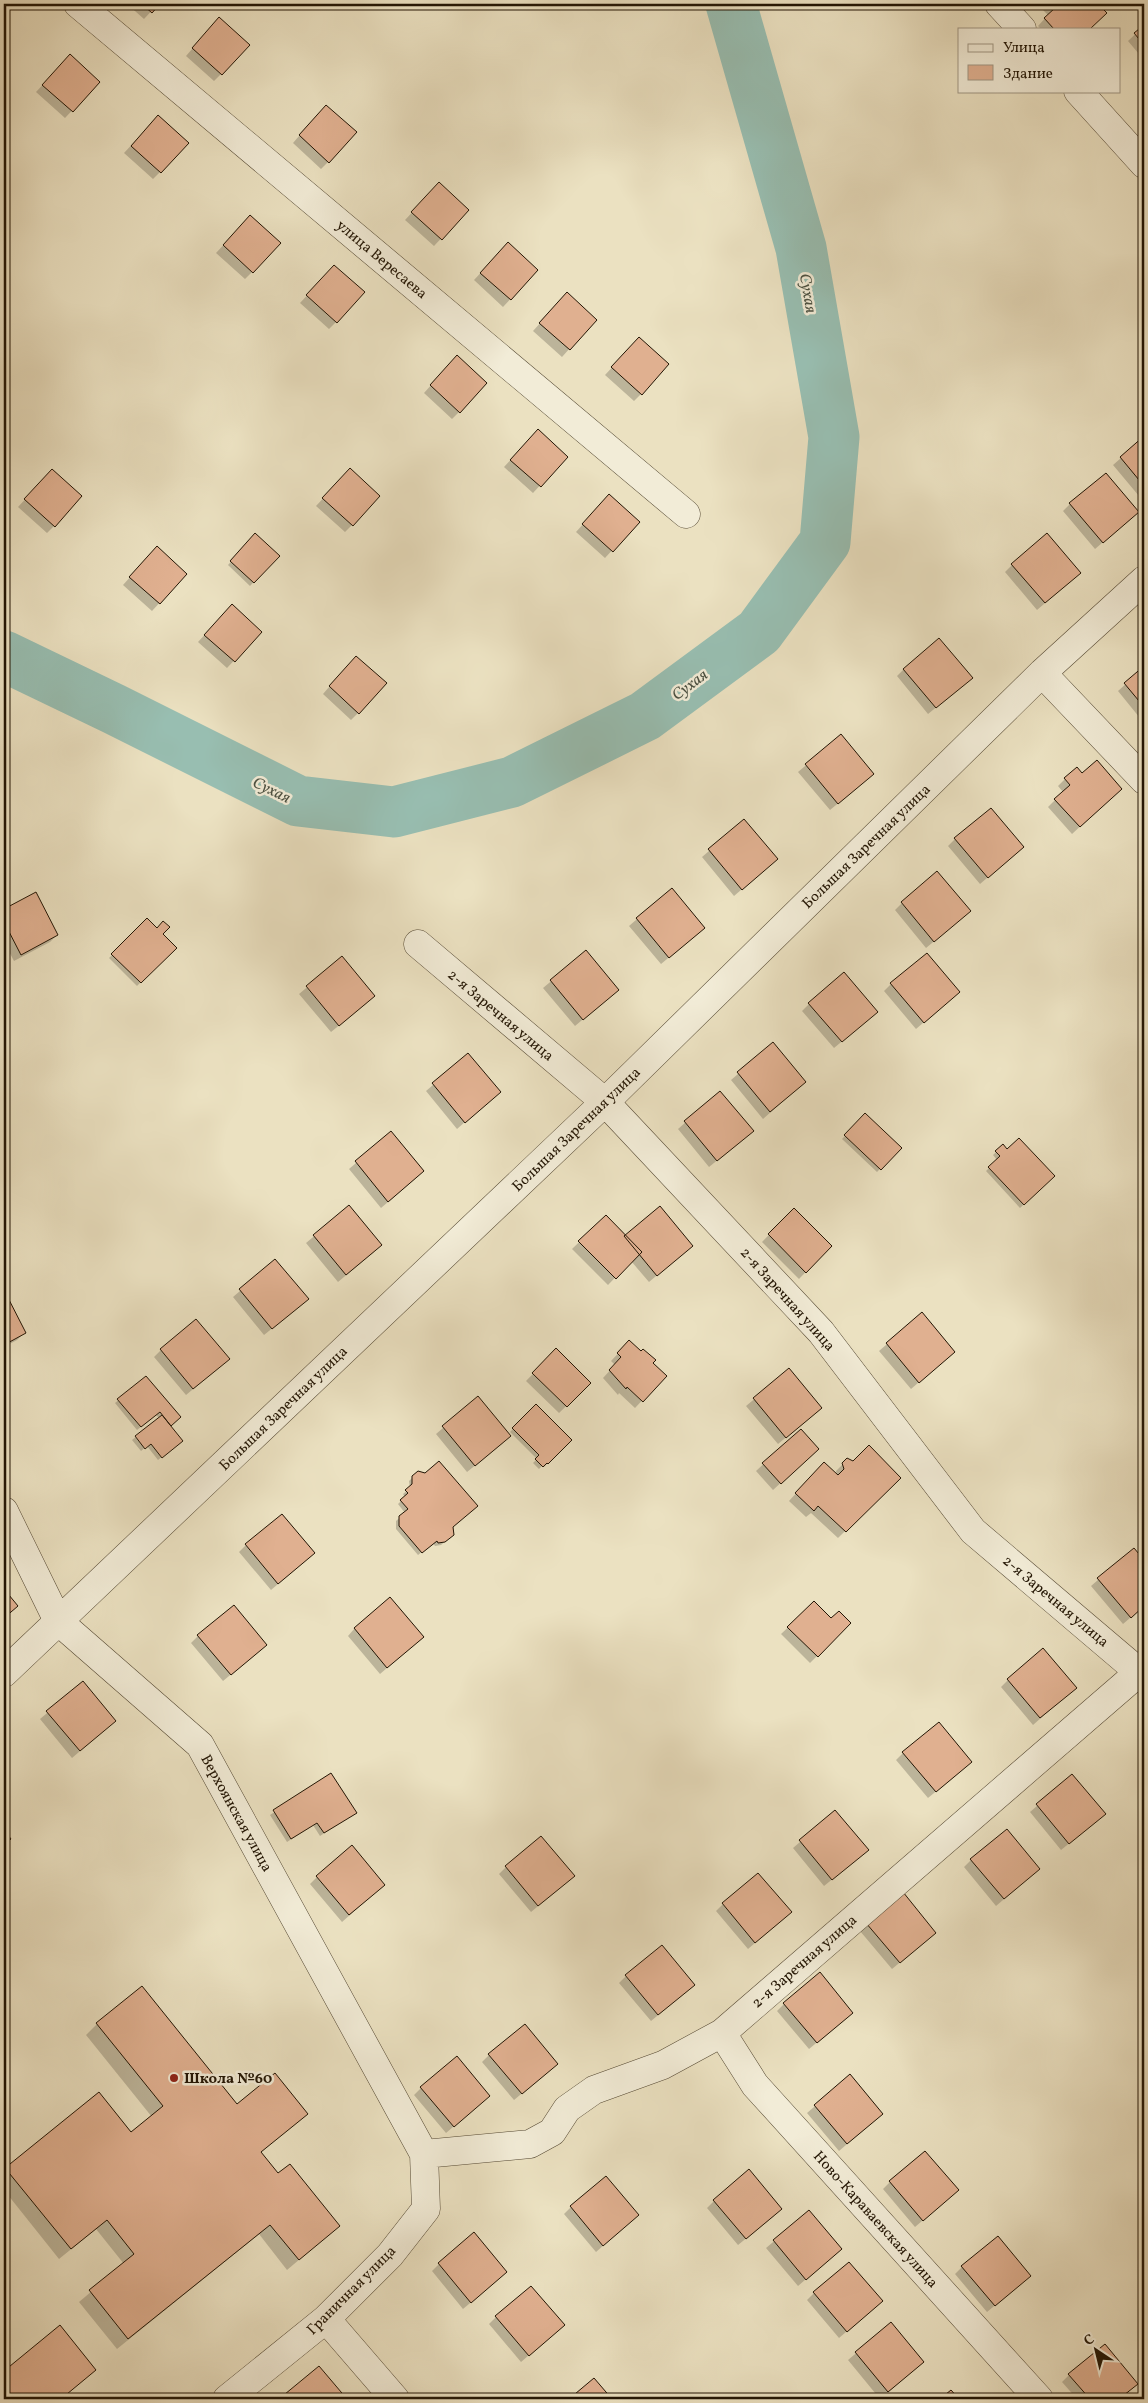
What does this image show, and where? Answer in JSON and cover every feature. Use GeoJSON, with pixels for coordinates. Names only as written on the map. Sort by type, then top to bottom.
{"type":"FeatureCollection","features":[{"type":"Feature","properties":{"kind":"street","name":"улица Вересаева"},"geometry":{"type":"LineString","coordinates":[[78,4],[686,514]]}},
{"type":"Feature","properties":{"kind":"street"},"geometry":{"type":"LineString","coordinates":[[999,4],[1021,28]]}},
{"type":"Feature","properties":{"kind":"street"},"geometry":{"type":"LineString","coordinates":[[1079,92],[1144,164]]}},
{"type":"Feature","properties":{"kind":"street","name":"Большая Заречная улица"},"geometry":{"type":"LineString","coordinates":[[4,1673],[605,1102],[1042,674],[1144,580]]}},
{"type":"Feature","properties":{"kind":"street"},"geometry":{"type":"LineString","coordinates":[[1042,674],[1144,780]]}},
{"type":"Feature","properties":{"kind":"street","name":"2-я Заречная улица"},"geometry":{"type":"LineString","coordinates":[[418,944],[605,1102],[821,1332],[973,1531],[1142,1670],[722,2032],[663,2065],[594,2090],[567,2109],[552,2132],[530,2144],[424,2154]]}},
{"type":"Feature","properties":{"kind":"street","name":"Верхоянская улица"},"geometry":{"type":"LineString","coordinates":[[4,1510],[58,1621],[200,1745],[424,2154]]}},
{"type":"Feature","properties":{"kind":"street","name":"Ново-Караваевская улица"},"geometry":{"type":"LineString","coordinates":[[722,2032],[755,2085],[1039,2399]]}},
{"type":"Feature","properties":{"kind":"street","name":"Граничная улица"},"geometry":{"type":"LineString","coordinates":[[227,2399],[326,2319],[390,2255],[426,2209],[424,2154]]}},
{"type":"Feature","properties":{"kind":"street"},"geometry":{"type":"LineString","coordinates":[[326,2319],[395,2399]]}},
{"type":"Feature","properties":{"kind":"building"},"geometry":{"type":"Polygon","coordinates":[[[142,4],[160,4],[152,13],[142,4]]]}},
{"type":"Feature","properties":{"kind":"building"},"geometry":{"type":"Polygon","coordinates":[[[1051,4],[1098,4],[1107,13],[1091,28],[1053,28],[1044,18],[1055,8],[1051,4]]]}},
{"type":"Feature","properties":{"kind":"building"},"geometry":{"type":"Polygon","coordinates":[[[219,17],[250,45],[222,75],[192,48],[219,17]]]}},
{"type":"Feature","properties":{"kind":"building"},"geometry":{"type":"Polygon","coordinates":[[[1144,25],[1144,45],[1134,33],[1144,25]]]}},
{"type":"Feature","properties":{"kind":"building"},"geometry":{"type":"Polygon","coordinates":[[[70,54],[100,82],[73,112],[42,85],[70,54]]]}},
{"type":"Feature","properties":{"kind":"building"},"geometry":{"type":"Polygon","coordinates":[[[326,105],[357,132],[329,163],[299,135],[326,105]]]}},
{"type":"Feature","properties":{"kind":"building"},"geometry":{"type":"Polygon","coordinates":[[[158,115],[189,143],[161,173],[131,146],[158,115]]]}},
{"type":"Feature","properties":{"kind":"building"},"geometry":{"type":"Polygon","coordinates":[[[439,182],[469,210],[442,240],[411,212],[439,182]]]}},
{"type":"Feature","properties":{"kind":"building"},"geometry":{"type":"Polygon","coordinates":[[[250,215],[281,243],[253,273],[223,245],[250,215]]]}},
{"type":"Feature","properties":{"kind":"building"},"geometry":{"type":"Polygon","coordinates":[[[508,242],[538,270],[511,300],[480,273],[508,242]]]}},
{"type":"Feature","properties":{"kind":"building"},"geometry":{"type":"Polygon","coordinates":[[[334,265],[365,292],[337,323],[306,295],[334,265]]]}},
{"type":"Feature","properties":{"kind":"building"},"geometry":{"type":"Polygon","coordinates":[[[567,292],[597,320],[570,350],[539,323],[567,292]]]}},
{"type":"Feature","properties":{"kind":"building"},"geometry":{"type":"Polygon","coordinates":[[[639,337],[669,364],[642,395],[611,367],[639,337]]]}},
{"type":"Feature","properties":{"kind":"building"},"geometry":{"type":"Polygon","coordinates":[[[457,355],[487,383],[460,413],[430,385],[457,355]]]}},
{"type":"Feature","properties":{"kind":"building"},"geometry":{"type":"Polygon","coordinates":[[[538,429],[568,457],[541,487],[510,460],[538,429]]]}},
{"type":"Feature","properties":{"kind":"building"},"geometry":{"type":"Polygon","coordinates":[[[1144,436],[1144,486],[1120,457],[1144,436]]]}},
{"type":"Feature","properties":{"kind":"building"},"geometry":{"type":"Polygon","coordinates":[[[350,468],[380,496],[353,526],[322,498],[350,468]]]}},
{"type":"Feature","properties":{"kind":"building"},"geometry":{"type":"Polygon","coordinates":[[[52,469],[82,496],[55,527],[24,499],[52,469]]]}},
{"type":"Feature","properties":{"kind":"building"},"geometry":{"type":"Polygon","coordinates":[[[1106,473],[1139,512],[1103,543],[1069,503],[1106,473]]]}},
{"type":"Feature","properties":{"kind":"building"},"geometry":{"type":"Polygon","coordinates":[[[609,494],[640,522],[613,552],[582,524],[609,494]]]}},
{"type":"Feature","properties":{"kind":"building"},"geometry":{"type":"Polygon","coordinates":[[[255,533],[280,556],[254,583],[230,561],[255,533]]]}},
{"type":"Feature","properties":{"kind":"building"},"geometry":{"type":"Polygon","coordinates":[[[1047,533],[1081,573],[1045,603],[1011,564],[1047,533]]]}},
{"type":"Feature","properties":{"kind":"building"},"geometry":{"type":"Polygon","coordinates":[[[157,546],[187,574],[160,604],[129,577],[157,546]]]}},
{"type":"Feature","properties":{"kind":"building"},"geometry":{"type":"Polygon","coordinates":[[[232,604],[262,632],[235,662],[204,635],[232,604]]]}},
{"type":"Feature","properties":{"kind":"building"},"geometry":{"type":"Polygon","coordinates":[[[939,638],[973,678],[936,708],[903,669],[939,638]]]}},
{"type":"Feature","properties":{"kind":"building"},"geometry":{"type":"Polygon","coordinates":[[[356,656],[387,683],[359,714],[329,686],[356,656]]]}},
{"type":"Feature","properties":{"kind":"building"},"geometry":{"type":"Polygon","coordinates":[[[1144,666],[1144,707],[1124,683],[1144,666]]]}},
{"type":"Feature","properties":{"kind":"building"},"geometry":{"type":"Polygon","coordinates":[[[841,734],[874,774],[838,804],[805,764],[841,734]]]}},
{"type":"Feature","properties":{"kind":"building"},"geometry":{"type":"Polygon","coordinates":[[[1097,760],[1122,789],[1080,827],[1054,799],[1070,785],[1064,778],[1077,767],[1082,773],[1097,760]]]}},
{"type":"Feature","properties":{"kind":"building"},"geometry":{"type":"Polygon","coordinates":[[[991,808],[1024,847],[988,878],[954,838],[991,808]]]}},
{"type":"Feature","properties":{"kind":"building"},"geometry":{"type":"Polygon","coordinates":[[[744,819],[778,859],[742,890],[708,849],[744,819]]]}},
{"type":"Feature","properties":{"kind":"building"},"geometry":{"type":"Polygon","coordinates":[[[937,871],[971,911],[934,942],[901,902],[937,871]]]}},
{"type":"Feature","properties":{"kind":"building"},"geometry":{"type":"Polygon","coordinates":[[[672,888],[705,928],[669,958],[636,918],[672,888]]]}},
{"type":"Feature","properties":{"kind":"building"},"geometry":{"type":"Polygon","coordinates":[[[36,892],[58,935],[21,955],[4,922],[4,909],[36,892]]]}},
{"type":"Feature","properties":{"kind":"building"},"geometry":{"type":"Polygon","coordinates":[[[147,918],[157,928],[163,921],[170,927],[163,934],[177,948],[141,983],[111,954],[147,918]]]}},
{"type":"Feature","properties":{"kind":"building"},"geometry":{"type":"Polygon","coordinates":[[[586,950],[619,990],[583,1020],[550,980],[586,950]]]}},
{"type":"Feature","properties":{"kind":"building"},"geometry":{"type":"Polygon","coordinates":[[[927,953],[960,992],[924,1023],[890,983],[927,953]]]}},
{"type":"Feature","properties":{"kind":"building"},"geometry":{"type":"Polygon","coordinates":[[[342,956],[375,996],[339,1026],[306,986],[342,956]]]}},
{"type":"Feature","properties":{"kind":"building"},"geometry":{"type":"Polygon","coordinates":[[[844,972],[878,1012],[842,1042],[808,1003],[844,972]]]}},
{"type":"Feature","properties":{"kind":"building"},"geometry":{"type":"Polygon","coordinates":[[[773,1042],[806,1082],[770,1112],[737,1072],[773,1042]]]}},
{"type":"Feature","properties":{"kind":"building"},"geometry":{"type":"Polygon","coordinates":[[[468,1053],[501,1092],[465,1123],[432,1083],[468,1053]]]}},
{"type":"Feature","properties":{"kind":"building"},"geometry":{"type":"Polygon","coordinates":[[[720,1091],[754,1131],[717,1161],[684,1121],[720,1091]]]}},
{"type":"Feature","properties":{"kind":"building"},"geometry":{"type":"Polygon","coordinates":[[[865,1113],[902,1148],[881,1170],[844,1135],[865,1113]]]}},
{"type":"Feature","properties":{"kind":"building"},"geometry":{"type":"Polygon","coordinates":[[[391,1131],[424,1171],[388,1202],[355,1161],[391,1131]]]}},
{"type":"Feature","properties":{"kind":"building"},"geometry":{"type":"Polygon","coordinates":[[[1019,1138],[1055,1176],[1024,1205],[988,1167],[1000,1156],[995,1151],[1003,1144],[1007,1149],[1019,1138]]]}},
{"type":"Feature","properties":{"kind":"building"},"geometry":{"type":"Polygon","coordinates":[[[349,1205],[382,1245],[346,1275],[313,1235],[349,1205]]]}},
{"type":"Feature","properties":{"kind":"building"},"geometry":{"type":"Polygon","coordinates":[[[660,1206],[693,1246],[657,1276],[624,1236],[660,1206]]]}},
{"type":"Feature","properties":{"kind":"building"},"geometry":{"type":"Polygon","coordinates":[[[794,1208],[832,1246],[806,1273],[768,1234],[794,1208]]]}},
{"type":"Feature","properties":{"kind":"building"},"geometry":{"type":"Polygon","coordinates":[[[606,1215],[642,1252],[616,1279],[578,1241],[606,1215]]]}},
{"type":"Feature","properties":{"kind":"building"},"geometry":{"type":"Polygon","coordinates":[[[275,1259],[309,1299],[272,1329],[239,1289],[275,1259]]]}},
{"type":"Feature","properties":{"kind":"building"},"geometry":{"type":"Polygon","coordinates":[[[4,1290],[26,1333],[4,1345],[4,1290]]]}},
{"type":"Feature","properties":{"kind":"building"},"geometry":{"type":"Polygon","coordinates":[[[922,1312],[955,1352],[919,1383],[886,1343],[922,1312]]]}},
{"type":"Feature","properties":{"kind":"building"},"geometry":{"type":"Polygon","coordinates":[[[196,1319],[230,1359],[193,1389],[160,1349],[196,1319]]]}},
{"type":"Feature","properties":{"kind":"building"},"geometry":{"type":"Polygon","coordinates":[[[629,1340],[641,1351],[643,1349],[656,1360],[653,1363],[667,1376],[643,1402],[627,1387],[626,1389],[609,1370],[621,1357],[617,1353],[629,1340]]]}},
{"type":"Feature","properties":{"kind":"building"},"geometry":{"type":"Polygon","coordinates":[[[556,1348],[591,1383],[567,1407],[532,1373],[556,1348]]]}},
{"type":"Feature","properties":{"kind":"building"},"geometry":{"type":"Polygon","coordinates":[[[789,1368],[822,1408],[786,1438],[753,1398],[789,1368]]]}},
{"type":"Feature","properties":{"kind":"building"},"geometry":{"type":"Polygon","coordinates":[[[146,1376],[181,1417],[171,1426],[160,1412],[141,1427],[117,1399],[146,1376]]]}},
{"type":"Feature","properties":{"kind":"building"},"geometry":{"type":"Polygon","coordinates":[[[478,1396],[511,1436],[475,1466],[442,1426],[478,1396]]]}},
{"type":"Feature","properties":{"kind":"building"},"geometry":{"type":"Polygon","coordinates":[[[536,1404],[572,1440],[543,1467],[535,1459],[539,1455],[512,1428],[536,1404]]]}},
{"type":"Feature","properties":{"kind":"building"},"geometry":{"type":"Polygon","coordinates":[[[162,1415],[183,1441],[162,1458],[151,1444],[145,1449],[135,1436],[162,1415]]]}},
{"type":"Feature","properties":{"kind":"building"},"geometry":{"type":"Polygon","coordinates":[[[801,1429],[819,1449],[781,1484],[762,1463],[801,1429]]]}},
{"type":"Feature","properties":{"kind":"building"},"geometry":{"type":"Polygon","coordinates":[[[869,1445],[901,1478],[846,1532],[818,1506],[814,1511],[795,1493],[824,1462],[838,1475],[844,1469],[842,1463],[847,1458],[853,1461],[869,1445]]]}},
{"type":"Feature","properties":{"kind":"building"},"geometry":{"type":"Polygon","coordinates":[[[439,1461],[478,1506],[453,1527],[454,1535],[445,1542],[438,1543],[437,1541],[422,1553],[399,1526],[399,1516],[408,1509],[400,1500],[408,1493],[405,1490],[412,1484],[412,1476],[418,1471],[425,1473],[439,1461]]]}},
{"type":"Feature","properties":{"kind":"building"},"geometry":{"type":"Polygon","coordinates":[[[282,1514],[315,1553],[278,1584],[245,1544],[282,1514]]]}},
{"type":"Feature","properties":{"kind":"building"},"geometry":{"type":"Polygon","coordinates":[[[1134,1548],[1144,1560],[1144,1606],[1131,1618],[1097,1578],[1134,1548]]]}},
{"type":"Feature","properties":{"kind":"building"},"geometry":{"type":"Polygon","coordinates":[[[4,1589],[18,1606],[4,1618],[4,1589]]]}},
{"type":"Feature","properties":{"kind":"building"},"geometry":{"type":"Polygon","coordinates":[[[390,1597],[424,1637],[387,1668],[354,1628],[390,1597]]]}},
{"type":"Feature","properties":{"kind":"building"},"geometry":{"type":"Polygon","coordinates":[[[814,1601],[831,1618],[839,1611],[851,1623],[818,1657],[787,1627],[814,1601]]]}},
{"type":"Feature","properties":{"kind":"building"},"geometry":{"type":"Polygon","coordinates":[[[234,1605],[267,1645],[231,1675],[197,1635],[234,1605]]]}},
{"type":"Feature","properties":{"kind":"building"},"geometry":{"type":"Polygon","coordinates":[[[1043,1648],[1077,1688],[1040,1718],[1007,1679],[1043,1648]]]}},
{"type":"Feature","properties":{"kind":"building"},"geometry":{"type":"Polygon","coordinates":[[[83,1681],[116,1721],[80,1751],[46,1711],[83,1681]]]}},
{"type":"Feature","properties":{"kind":"building"},"geometry":{"type":"Polygon","coordinates":[[[939,1722],[972,1762],[936,1792],[902,1752],[939,1722]]]}},
{"type":"Feature","properties":{"kind":"building"},"geometry":{"type":"Polygon","coordinates":[[[331,1773],[357,1813],[324,1833],[317,1823],[291,1839],[273,1810],[331,1773]]]}},
{"type":"Feature","properties":{"kind":"building"},"geometry":{"type":"Polygon","coordinates":[[[1072,1774],[1106,1814],[1069,1844],[1036,1804],[1072,1774]]]}},
{"type":"Feature","properties":{"kind":"building"},"geometry":{"type":"Polygon","coordinates":[[[835,1810],[869,1850],[832,1880],[799,1840],[835,1810]]]}},
{"type":"Feature","properties":{"kind":"building"},"geometry":{"type":"Polygon","coordinates":[[[1007,1829],[1040,1869],[1004,1899],[970,1859],[1007,1829]]]}},
{"type":"Feature","properties":{"kind":"building"},"geometry":{"type":"Polygon","coordinates":[[[4,1830],[11,1839],[4,1845],[4,1830]]]}},
{"type":"Feature","properties":{"kind":"building"},"geometry":{"type":"Polygon","coordinates":[[[541,1836],[575,1876],[538,1906],[505,1866],[541,1836]]]}},
{"type":"Feature","properties":{"kind":"building"},"geometry":{"type":"Polygon","coordinates":[[[352,1845],[385,1885],[349,1915],[316,1876],[352,1845]]]}},
{"type":"Feature","properties":{"kind":"building"},"geometry":{"type":"Polygon","coordinates":[[[758,1873],[792,1912],[755,1943],[722,1903],[758,1873]]]}},
{"type":"Feature","properties":{"kind":"building"},"geometry":{"type":"Polygon","coordinates":[[[903,1892],[936,1933],[900,1963],[866,1923],[903,1892]]]}},
{"type":"Feature","properties":{"kind":"building"},"geometry":{"type":"Polygon","coordinates":[[[662,1945],[695,1985],[658,2015],[625,1975],[662,1945]]]}},
{"type":"Feature","properties":{"kind":"building"},"geometry":{"type":"Polygon","coordinates":[[[820,1972],[853,2013],[817,2043],[783,2003],[820,1972]]]}},
{"type":"Feature","properties":{"kind":"building"},"geometry":{"type":"Polygon","coordinates":[[[142,1986],[237,2104],[275,2073],[308,2114],[261,2152],[278,2173],[290,2164],[340,2226],[299,2260],[270,2225],[128,2339],[89,2290],[134,2254],[107,2220],[71,2249],[5,2168],[99,2092],[131,2132],[163,2106],[96,2023],[142,1986]]]}},
{"type":"Feature","properties":{"kind":"building"},"geometry":{"type":"Polygon","coordinates":[[[525,2024],[558,2064],[522,2094],[488,2054],[525,2024]]]}},
{"type":"Feature","properties":{"kind":"building"},"geometry":{"type":"Polygon","coordinates":[[[457,2056],[490,2096],[454,2127],[420,2087],[457,2056]]]}},
{"type":"Feature","properties":{"kind":"building"},"geometry":{"type":"Polygon","coordinates":[[[850,2074],[883,2114],[847,2144],[814,2105],[850,2074]]]}},
{"type":"Feature","properties":{"kind":"building"},"geometry":{"type":"Polygon","coordinates":[[[925,2151],[959,2190],[923,2221],[889,2181],[925,2151]]]}},
{"type":"Feature","properties":{"kind":"building"},"geometry":{"type":"Polygon","coordinates":[[[749,2169],[782,2209],[746,2239],[713,2200],[749,2169]]]}},
{"type":"Feature","properties":{"kind":"building"},"geometry":{"type":"Polygon","coordinates":[[[606,2176],[639,2215],[603,2246],[570,2206],[606,2176]]]}},
{"type":"Feature","properties":{"kind":"building"},"geometry":{"type":"Polygon","coordinates":[[[809,2210],[842,2249],[806,2280],[773,2240],[809,2210]]]}},
{"type":"Feature","properties":{"kind":"building"},"geometry":{"type":"Polygon","coordinates":[[[474,2232],[507,2272],[471,2303],[438,2263],[474,2232]]]}},
{"type":"Feature","properties":{"kind":"building"},"geometry":{"type":"Polygon","coordinates":[[[998,2236],[1031,2276],[995,2306],[961,2266],[998,2236]]]}},
{"type":"Feature","properties":{"kind":"building"},"geometry":{"type":"Polygon","coordinates":[[[849,2262],[883,2301],[847,2332],[813,2292],[849,2262]]]}},
{"type":"Feature","properties":{"kind":"building"},"geometry":{"type":"Polygon","coordinates":[[[531,2286],[565,2325],[529,2356],[495,2316],[531,2286]]]}},
{"type":"Feature","properties":{"kind":"building"},"geometry":{"type":"Polygon","coordinates":[[[891,2322],[924,2362],[888,2392],[855,2352],[891,2322]]]}},
{"type":"Feature","properties":{"kind":"building"},"geometry":{"type":"Polygon","coordinates":[[[60,2325],[96,2370],[61,2399],[4,2399],[4,2371],[60,2325]]]}},
{"type":"Feature","properties":{"kind":"building"},"geometry":{"type":"Polygon","coordinates":[[[1105,2344],[1138,2384],[1119,2399],[1090,2399],[1068,2374],[1105,2344]]]}},
{"type":"Feature","properties":{"kind":"building"},"geometry":{"type":"Polygon","coordinates":[[[319,2366],[347,2399],[279,2399],[319,2366]]]}},
{"type":"Feature","properties":{"kind":"building"},"geometry":{"type":"Polygon","coordinates":[[[594,2378],[612,2399],[569,2399],[594,2378]]]}},
{"type":"Feature","properties":{"kind":"building"},"geometry":{"type":"Polygon","coordinates":[[[951,2390],[959,2399],[940,2399],[951,2390]]]}},
{"type":"Feature","properties":{"kind":"waterway","name":"Сухая"},"geometry":{"type":"LineString","coordinates":[[4,656],[298,801],[394,812],[512,782],[645,716],[759,632],[825,542],[834,437],[801,248],[731,4]]}},
{"type":"Feature","properties":{"kind":"place","name":"Школа №60"},"geometry":{"type":"Point","coordinates":[174,2078]}}]}
